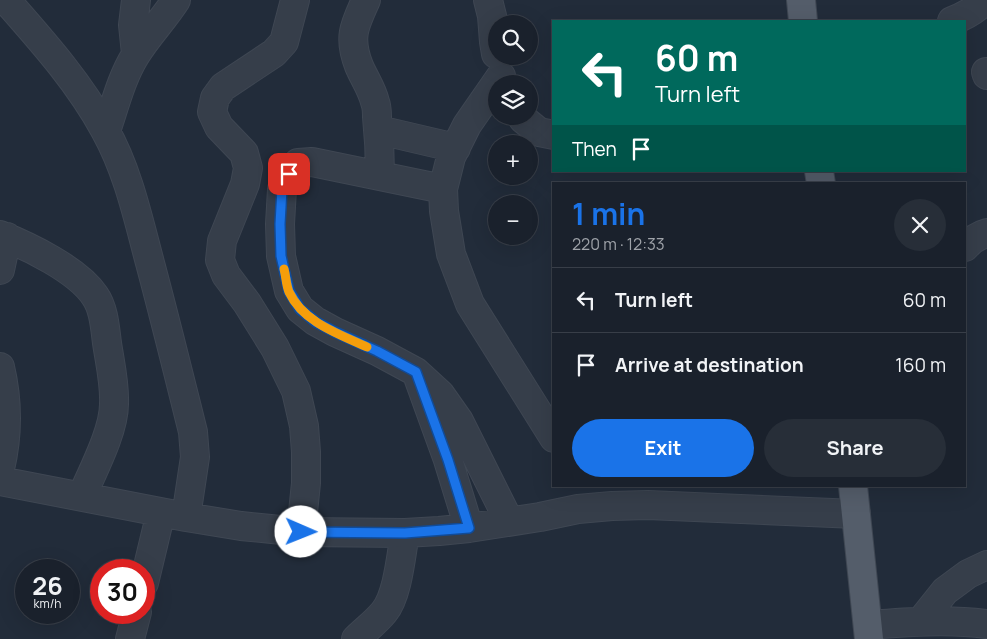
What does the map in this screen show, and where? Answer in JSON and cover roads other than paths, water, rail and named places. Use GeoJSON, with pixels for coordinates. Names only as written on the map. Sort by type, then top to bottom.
{"type":"FeatureCollection","features":[{"type":"Feature","properties":{"kind":"main road"},"geometry":{"type":"LineString","coordinates":[[801,0],[803,20]]}},
{"type":"Feature","properties":{"kind":"main road"},"geometry":{"type":"LineString","coordinates":[[853,487],[869,632]]}},
{"type":"Feature","properties":{"kind":"street"},"geometry":{"type":"LineString","coordinates":[[6,0],[88,100],[106,131],[122,168],[136,209],[193,432],[195,456],[174,514],[154,559]]}},
{"type":"Feature","properties":{"kind":"street"},"geometry":{"type":"LineString","coordinates":[[136,0],[132,25],[136,54]]}},
{"type":"Feature","properties":{"kind":"street"},"geometry":{"type":"LineString","coordinates":[[106,131],[125,74],[136,54],[167,15],[176,0]]}},
{"type":"Feature","properties":{"kind":"street"},"geometry":{"type":"LineString","coordinates":[[295,0],[284,42],[274,53],[223,87],[215,98],[212,112],[219,127],[244,153],[248,168],[245,184],[222,241],[220,260],[226,275],[247,303],[275,348],[296,391],[304,426],[306,483],[301,532]]}},
{"type":"Feature","properties":{"kind":"street"},"geometry":{"type":"LineString","coordinates":[[366,0],[353,35],[354,49],[376,102],[380,175]]}},
{"type":"Feature","properties":{"kind":"street"},"geometry":{"type":"LineString","coordinates":[[488,0],[500,67],[451,157],[443,188],[444,211],[451,254],[470,304],[552,435]]}},
{"type":"Feature","properties":{"kind":"street"},"geometry":{"type":"LineString","coordinates":[[955,20],[966,16],[985,0]]}},
{"type":"Feature","properties":{"kind":"street"},"geometry":{"type":"LineString","coordinates":[[530,125],[539,132],[552,135]]}},
{"type":"Feature","properties":{"kind":"street"},"geometry":{"type":"LineString","coordinates":[[379,130],[456,148]]}},
{"type":"Feature","properties":{"kind":"street"},"geometry":{"type":"LineString","coordinates":[[443,188],[312,162],[298,163],[289,174],[282,189],[281,256],[289,291],[300,309],[316,322],[416,372],[440,394],[459,421],[509,521]]}},
{"type":"Feature","properties":{"kind":"street"},"geometry":{"type":"LineString","coordinates":[[0,270],[3,236],[39,252],[84,283],[95,296],[102,314],[112,375],[113,418],[108,435],[82,496]]}},
{"type":"Feature","properties":{"kind":"street"},"geometry":{"type":"LineString","coordinates":[[0,367],[4,385],[6,432],[4,454],[0,469]]}},
{"type":"Feature","properties":{"kind":"street"},"geometry":{"type":"LineString","coordinates":[[416,372],[448,460],[469,528]]}},
{"type":"Feature","properties":{"kind":"street"},"geometry":{"type":"LineString","coordinates":[[0,481],[241,526],[301,532],[405,533],[469,528],[578,509],[590,497],[648,505],[699,497],[856,514]]}},
{"type":"Feature","properties":{"kind":"street"},"geometry":{"type":"LineString","coordinates":[[356,639],[385,611],[392,596],[398,577],[405,533]]}},
{"type":"Feature","properties":{"kind":"street"},"geometry":{"type":"LineString","coordinates":[[921,621],[945,592],[968,574],[987,565]]}},
{"type":"Feature","properties":{"kind":"street"},"geometry":{"type":"LineString","coordinates":[[869,632],[921,621],[962,621],[987,624]]}}]}
